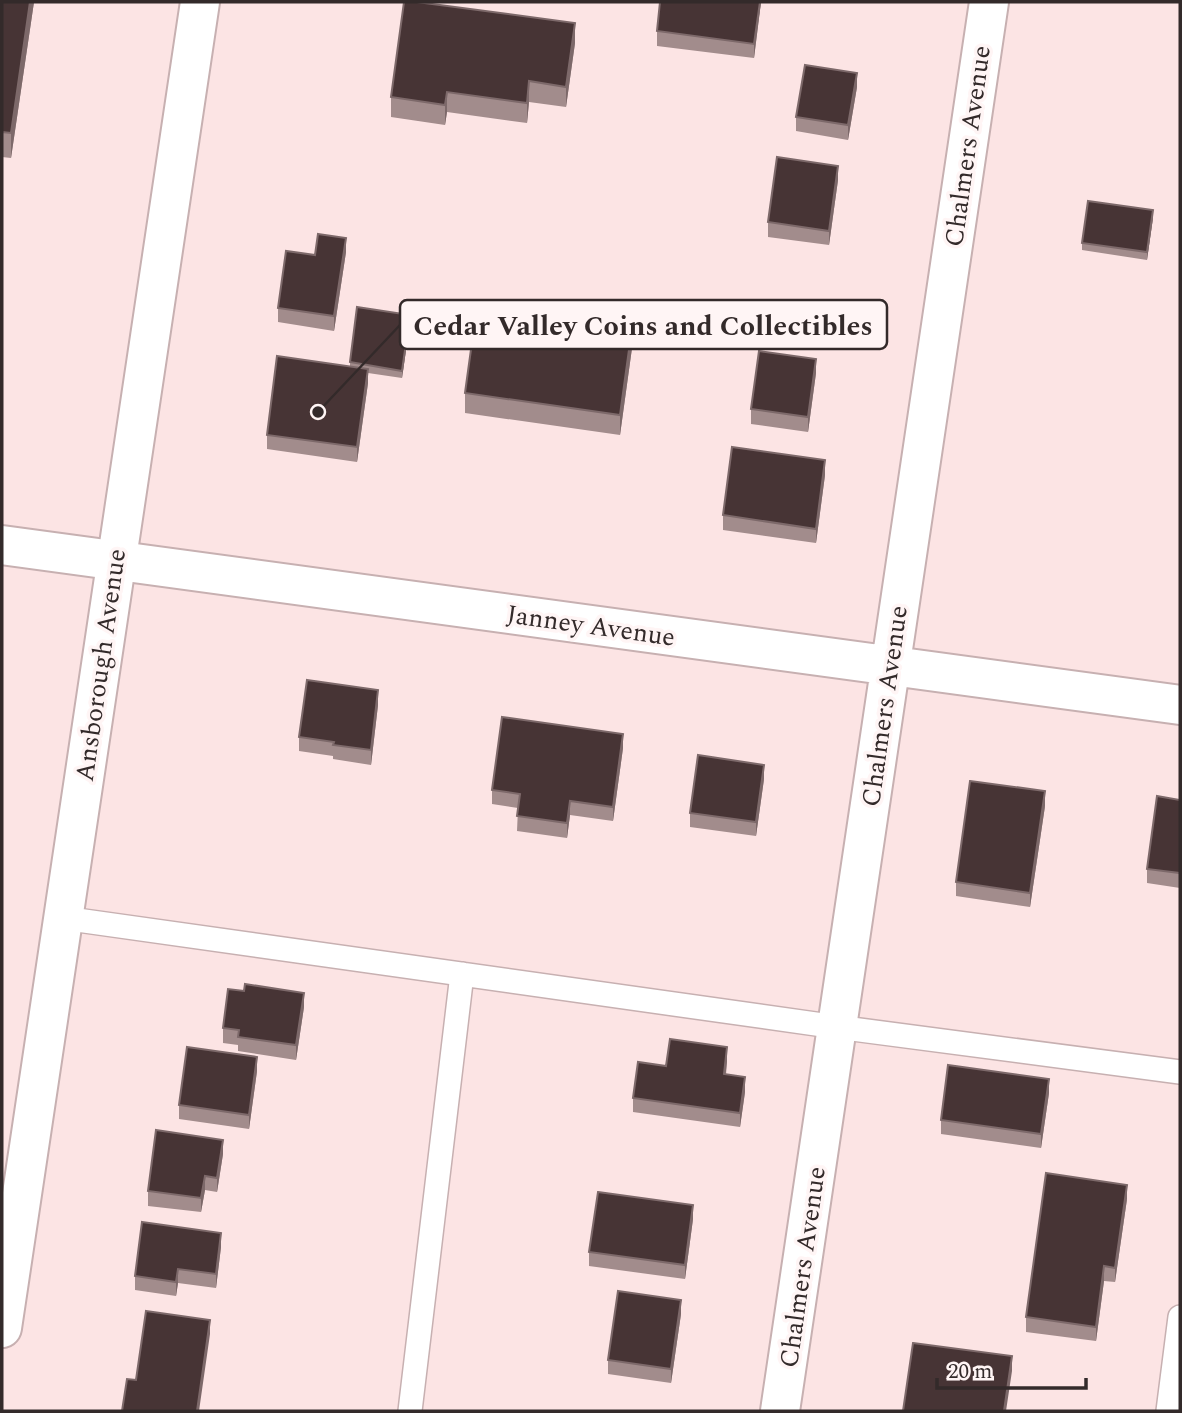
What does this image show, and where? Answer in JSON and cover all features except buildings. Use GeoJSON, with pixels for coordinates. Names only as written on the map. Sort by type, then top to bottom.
{"type":"FeatureCollection","features":[{"type":"Feature","properties":{"kind":"street","name":"Ansborough Avenue"},"geometry":{"type":"LineString","coordinates":[[2,1328],[200,2]]}},
{"type":"Feature","properties":{"kind":"street","name":"Chalmers Avenue"},"geometry":{"type":"LineString","coordinates":[[780,1411],[989,2]]}},
{"type":"Feature","properties":{"kind":"street","name":"Janney Avenue"},"geometry":{"type":"LineString","coordinates":[[2,545],[1180,705]]}},
{"type":"Feature","properties":{"kind":"lane"},"geometry":{"type":"LineString","coordinates":[[63,918],[837,1027],[1180,1072]]}},
{"type":"Feature","properties":{"kind":"lane"},"geometry":{"type":"LineString","coordinates":[[410,1411],[461,974]]}},
{"type":"Feature","properties":{"kind":"lane"},"geometry":{"type":"LineString","coordinates":[[1168,1411],[1180,1317]]}},
{"type":"Feature","properties":{"kind":"place","name":"Cedar Valley Coins and Collectibles"},"geometry":{"type":"Point","coordinates":[318,412]}}]}
